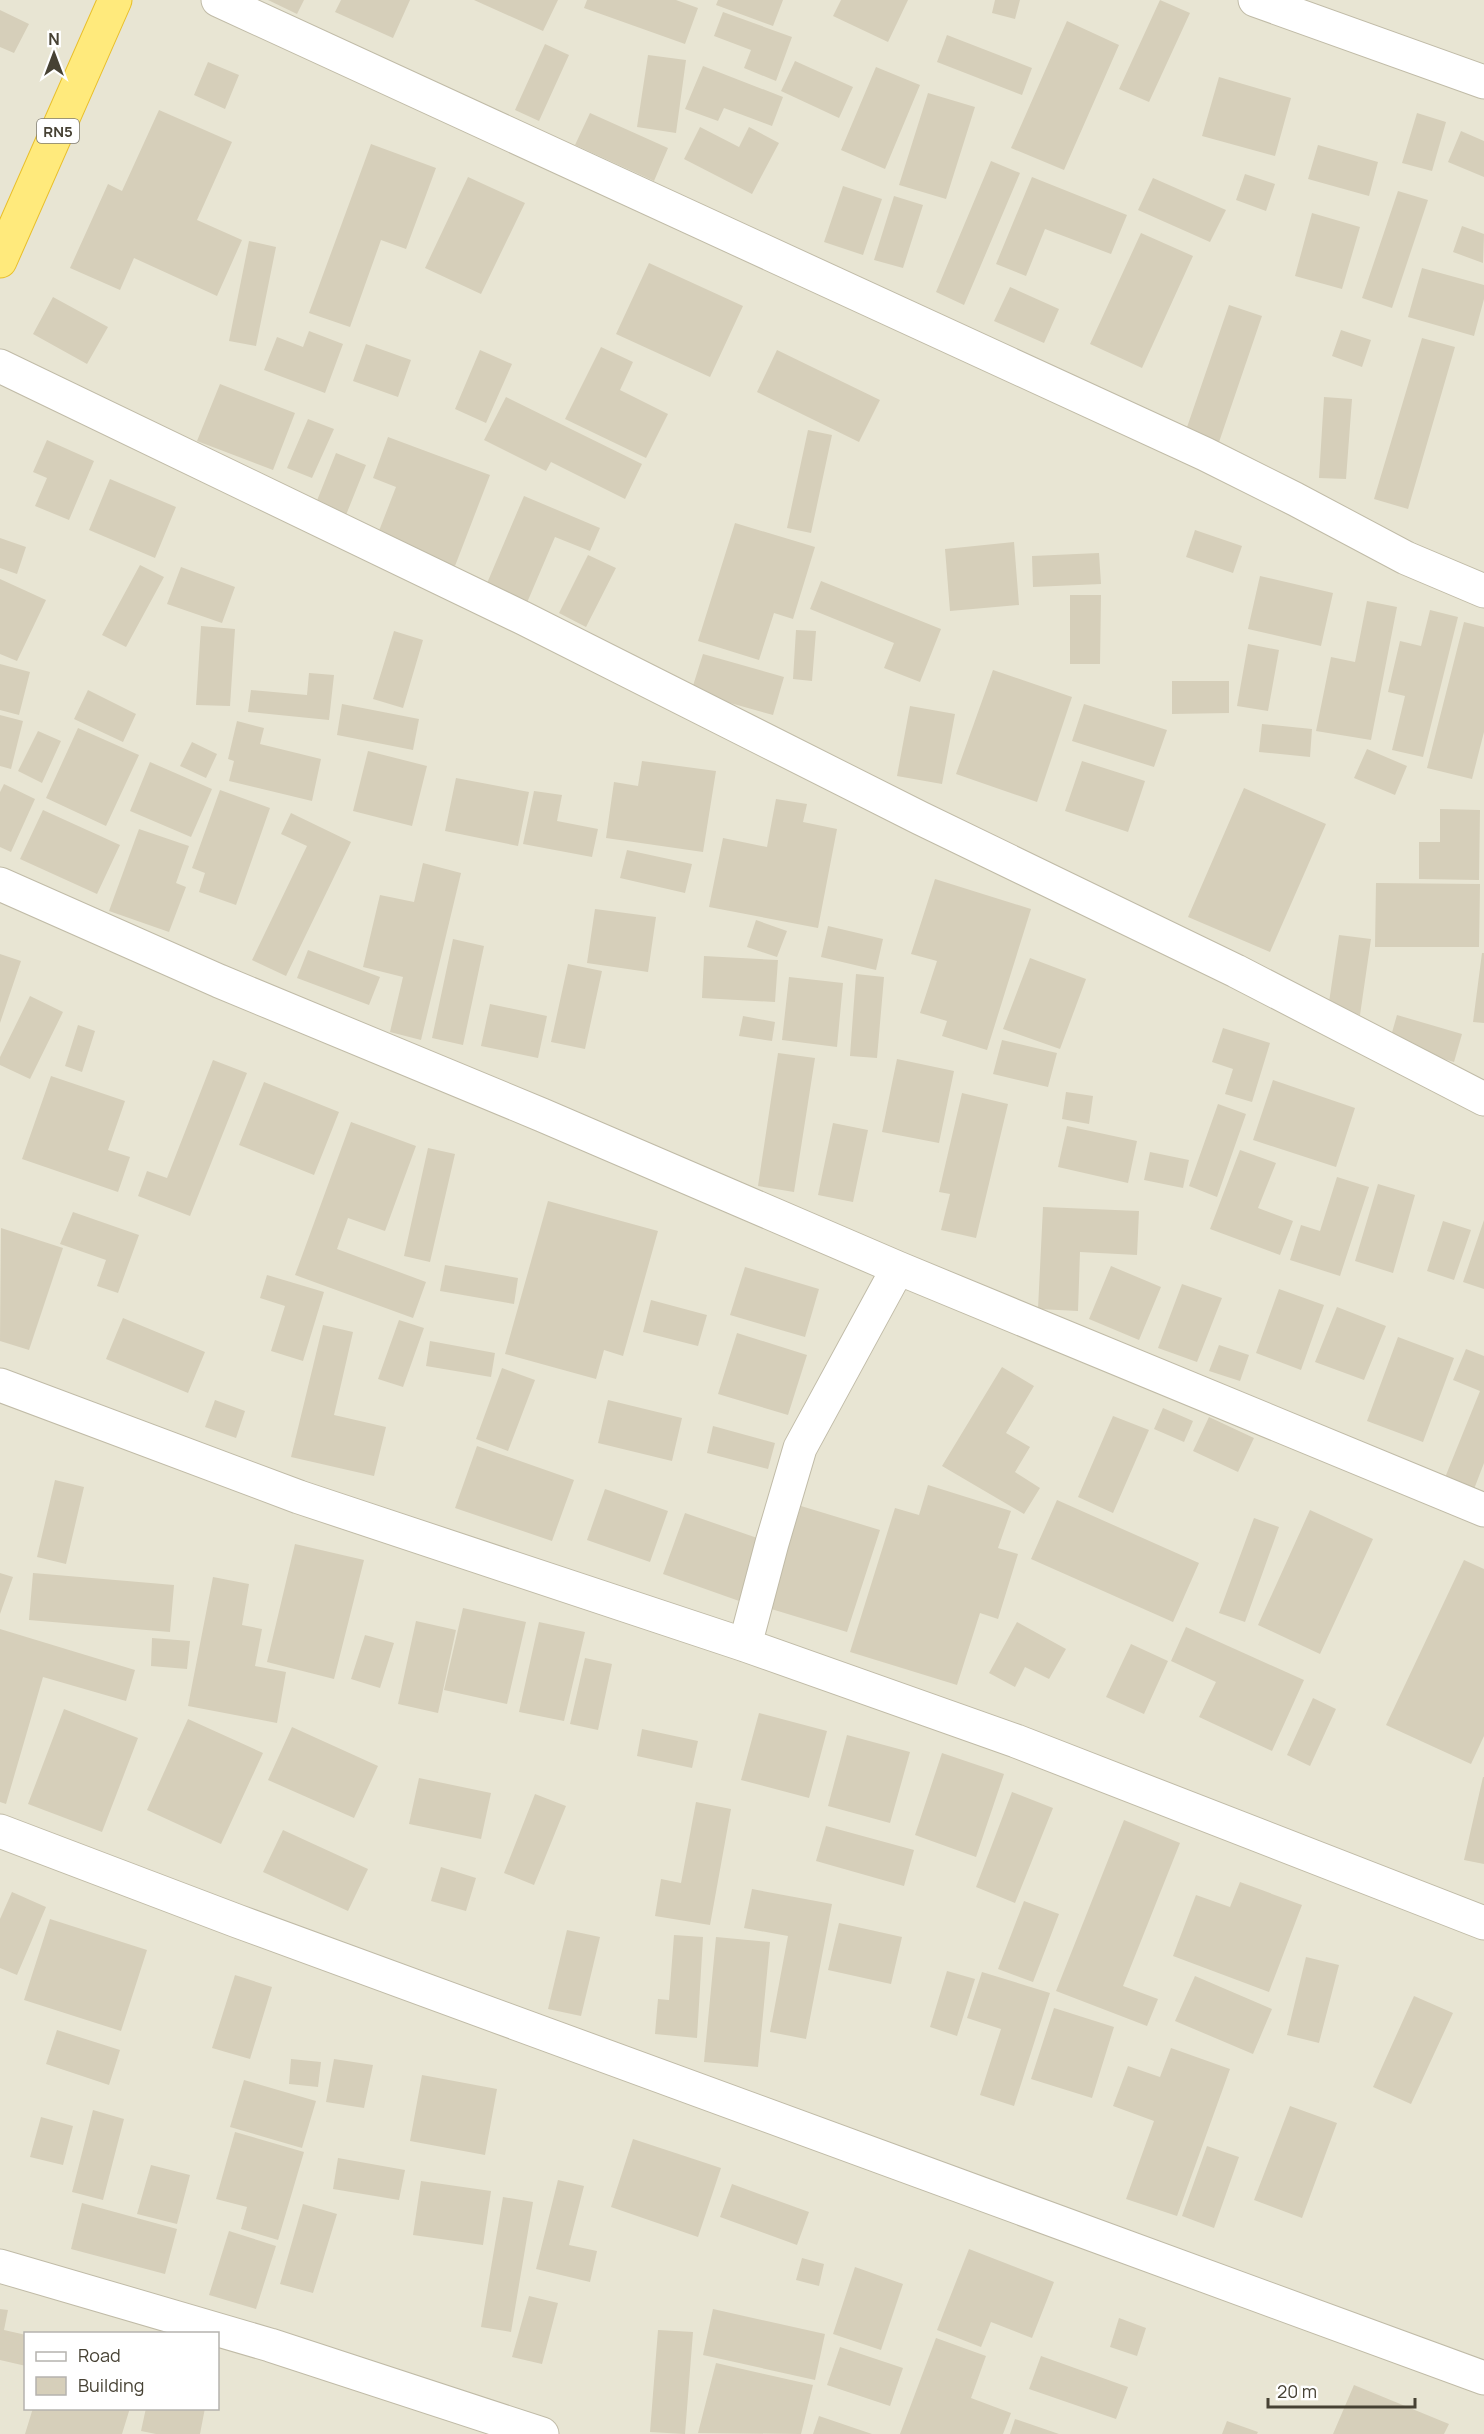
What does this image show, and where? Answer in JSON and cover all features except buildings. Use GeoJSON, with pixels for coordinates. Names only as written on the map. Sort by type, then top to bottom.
{"type":"FeatureCollection","features":[{"type":"Feature","properties":{"kind":"highway","name":"RN5"},"geometry":{"type":"LineString","coordinates":[[0,261],[116,0]]}},
{"type":"Feature","properties":{"kind":"street"},"geometry":{"type":"LineString","coordinates":[[218,0],[1194,449],[1406,558],[1484,591]]}},
{"type":"Feature","properties":{"kind":"street"},"geometry":{"type":"LineString","coordinates":[[1255,0],[1484,82]]}},
{"type":"Feature","properties":{"kind":"street"},"geometry":{"type":"LineString","coordinates":[[0,366],[523,618],[920,818],[1247,976],[1484,1099]]}},
{"type":"Feature","properties":{"kind":"street"},"geometry":{"type":"LineString","coordinates":[[0,884],[219,981],[542,1115],[898,1268],[1484,1510]]}},
{"type":"Feature","properties":{"kind":"street"},"geometry":{"type":"LineString","coordinates":[[745,1645],[800,1448],[898,1268]]}},
{"type":"Feature","properties":{"kind":"street"},"geometry":{"type":"LineString","coordinates":[[0,1385],[298,1497],[745,1645],[1016,1741],[1484,1923]]}},
{"type":"Feature","properties":{"kind":"street"},"geometry":{"type":"LineString","coordinates":[[0,1832],[1484,2378]]}},
{"type":"Feature","properties":{"kind":"street"},"geometry":{"type":"LineString","coordinates":[[0,2266],[270,2345],[542,2434]]}},
{"type":"Feature","properties":{"kind":"shaded area"},"geometry":{"type":"Polygon","coordinates":[[[0,0],[1484,0],[1484,2434],[0,2434],[0,0]]]}}]}
